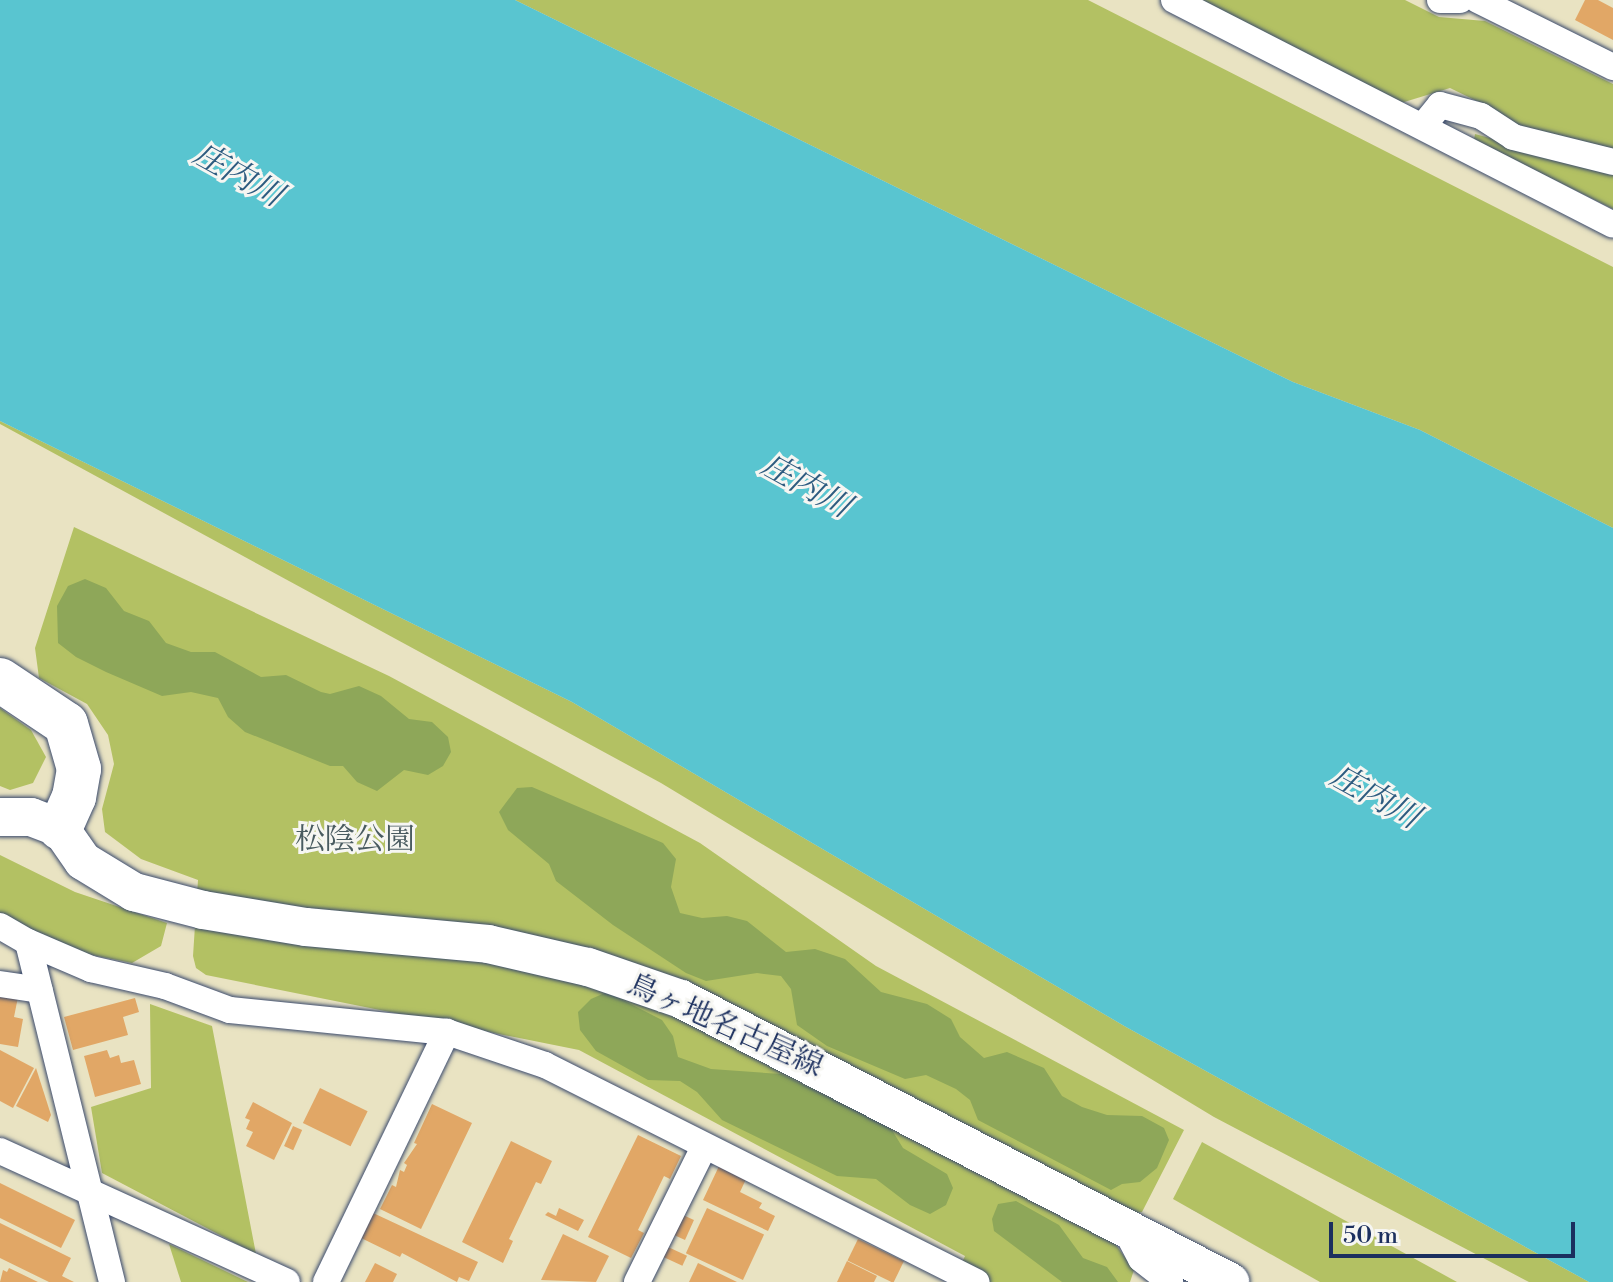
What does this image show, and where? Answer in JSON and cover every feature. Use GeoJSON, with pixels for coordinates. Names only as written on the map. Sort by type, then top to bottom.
{"type":"FeatureCollection","features":[{"type":"Feature","properties":{"kind":"highway"},"geometry":{"type":"LineString","coordinates":[[0,680],[66,724],[79,769],[74,797],[60,828]]}},
{"type":"Feature","properties":{"kind":"main road"},"geometry":{"type":"LineString","coordinates":[[0,817],[31,817],[60,828]]}},
{"type":"Feature","properties":{"kind":"main road","name":"鳥ヶ地名古屋線"},"geometry":{"type":"LineString","coordinates":[[60,828],[83,861],[134,892],[203,910],[306,927],[488,944],[588,967],[681,999],[1230,1282]]}},
{"type":"Feature","properties":{"kind":"street"},"geometry":{"type":"LineString","coordinates":[[1174,0],[1613,225]]}},
{"type":"Feature","properties":{"kind":"street"},"geometry":{"type":"LineString","coordinates":[[1440,0],[1460,0]]}},
{"type":"Feature","properties":{"kind":"street"},"geometry":{"type":"LineString","coordinates":[[1478,0],[1526,11],[1613,67]]}},
{"type":"Feature","properties":{"kind":"street"},"geometry":{"type":"LineString","coordinates":[[1423,126],[1440,105],[1481,116],[1513,137],[1613,162]]}},
{"type":"Feature","properties":{"kind":"street"},"geometry":{"type":"LineString","coordinates":[[0,926],[28,942],[91,969],[165,986],[230,1010],[447,1032],[545,1065],[976,1282]]}},
{"type":"Feature","properties":{"kind":"street"},"geometry":{"type":"LineString","coordinates":[[28,942],[112,1282]]}},
{"type":"Feature","properties":{"kind":"street"},"geometry":{"type":"LineString","coordinates":[[0,984],[40,990]]}},
{"type":"Feature","properties":{"kind":"street"},"geometry":{"type":"LineString","coordinates":[[326,1282],[447,1032]]}},
{"type":"Feature","properties":{"kind":"street"},"geometry":{"type":"LineString","coordinates":[[637,1282],[704,1147]]}},
{"type":"Feature","properties":{"kind":"street"},"geometry":{"type":"LineString","coordinates":[[0,1151],[287,1282]]}},
{"type":"Feature","properties":{"kind":"street"},"geometry":{"type":"LineString","coordinates":[[1123,1225],[1141,1259],[1170,1282]]}},
{"type":"Feature","properties":{"kind":"green space"},"geometry":{"type":"Polygon","coordinates":[[[515,0],[1088,0],[1613,267],[1613,528],[1420,430],[1293,382],[515,0]]]}},
{"type":"Feature","properties":{"kind":"green space"},"geometry":{"type":"Polygon","coordinates":[[[1194,0],[1405,0],[1439,17],[1485,21],[1613,84],[1613,152],[1518,127],[1489,107],[1450,88],[1401,103],[1194,0]]]}},
{"type":"Feature","properties":{"kind":"green space"},"geometry":{"type":"Polygon","coordinates":[[[1475,134],[1613,171],[1613,209],[1474,140],[1475,134]]]}},
{"type":"Feature","properties":{"kind":"green space"},"geometry":{"type":"Polygon","coordinates":[[[0,421],[572,702],[1126,1027],[1589,1282],[1529,1282],[1214,1117],[661,783],[0,424],[0,421]]]}},
{"type":"Feature","properties":{"kind":"green space","name":"松陰公園"},"geometry":{"type":"Polygon","coordinates":[[[74,527],[389,676],[700,843],[876,966],[1184,1130],[1142,1212],[1098,1220],[1134,1270],[1130,1282],[953,1282],[965,1256],[579,1050],[206,975],[196,968],[193,956],[198,880],[141,859],[105,832],[102,809],[114,764],[108,735],[87,704],[39,678],[35,648],[74,527]]]}},
{"type":"Feature","properties":{"kind":"green space"},"geometry":{"type":"Polygon","coordinates":[[[85,579],[106,588],[124,611],[149,621],[166,643],[191,652],[215,652],[261,677],[286,675],[321,692],[330,694],[359,686],[381,696],[409,719],[432,722],[448,737],[451,752],[443,766],[428,775],[404,770],[377,791],[357,782],[343,766],[330,766],[245,732],[228,717],[218,698],[191,692],[162,696],[106,672],[76,657],[58,643],[57,606],[68,586],[85,579]]]}},
{"type":"Feature","properties":{"kind":"green space"},"geometry":{"type":"Polygon","coordinates":[[[0,708],[31,730],[46,757],[33,783],[10,790],[0,786],[0,708]]]}},
{"type":"Feature","properties":{"kind":"green space"},"geometry":{"type":"Polygon","coordinates":[[[532,787],[663,843],[676,859],[671,887],[680,913],[702,918],[727,916],[747,921],[786,952],[815,949],[845,959],[881,992],[927,1004],[951,1019],[960,1037],[984,1058],[1007,1052],[1044,1068],[1062,1096],[1082,1107],[1107,1115],[1142,1116],[1164,1128],[1169,1140],[1157,1168],[1140,1182],[1122,1184],[1111,1190],[978,1120],[970,1100],[956,1089],[926,1075],[905,1079],[827,1046],[797,1025],[791,989],[781,976],[757,973],[706,981],[686,973],[613,925],[556,881],[549,864],[508,830],[499,812],[517,788],[532,787]]]}},
{"type":"Feature","properties":{"kind":"green space"},"geometry":{"type":"Polygon","coordinates":[[[0,855],[75,892],[167,923],[161,946],[132,963],[67,950],[0,916],[0,855]]]}},
{"type":"Feature","properties":{"kind":"green space"},"geometry":{"type":"Polygon","coordinates":[[[607,992],[662,1020],[673,1036],[678,1057],[711,1069],[781,1074],[890,1127],[903,1148],[947,1174],[953,1188],[946,1205],[930,1214],[910,1205],[876,1179],[837,1176],[722,1120],[697,1092],[680,1081],[648,1080],[596,1051],[580,1030],[578,1012],[591,999],[607,992]]]}},
{"type":"Feature","properties":{"kind":"green space"},"geometry":{"type":"Polygon","coordinates":[[[150,1004],[212,1026],[256,1254],[102,1173],[91,1107],[151,1088],[150,1004]]]}},
{"type":"Feature","properties":{"kind":"green space"},"geometry":{"type":"Polygon","coordinates":[[[1202,1142],[1457,1282],[1320,1282],[1173,1199],[1202,1142]]]}},
{"type":"Feature","properties":{"kind":"green space"},"geometry":{"type":"Polygon","coordinates":[[[1016,1201],[1059,1225],[1083,1258],[1107,1267],[1118,1282],[1062,1282],[994,1231],[992,1219],[998,1204],[1016,1201]]]}},
{"type":"Feature","properties":{"kind":"green space"},"geometry":{"type":"Polygon","coordinates":[[[169,1244],[248,1282],[181,1282],[169,1244]]]}},
{"type":"Feature","properties":{"kind":"water","name":"庄内川"},"geometry":{"type":"Polygon","coordinates":[[[0,0],[515,0],[1293,382],[1420,430],[1613,528],[1613,1282],[1589,1282],[1126,1027],[572,702],[0,421],[0,0]]]}},
{"type":"Feature","properties":{"kind":"building"},"geometry":{"type":"Polygon","coordinates":[[[1585,0],[1598,0],[1613,8],[1613,40],[1575,20],[1585,0]]]}},
{"type":"Feature","properties":{"kind":"building"},"geometry":{"type":"Polygon","coordinates":[[[0,994],[18,997],[14,1017],[23,1019],[18,1047],[0,1044],[0,994]]]}},
{"type":"Feature","properties":{"kind":"building"},"geometry":{"type":"Polygon","coordinates":[[[135,998],[139,1012],[123,1017],[128,1035],[73,1050],[64,1017],[135,998]]]}},
{"type":"Feature","properties":{"kind":"building"},"geometry":{"type":"Polygon","coordinates":[[[0,1050],[34,1068],[13,1108],[0,1101],[0,1050]]]}},
{"type":"Feature","properties":{"kind":"building"},"geometry":{"type":"Polygon","coordinates":[[[107,1050],[110,1058],[119,1055],[121,1063],[134,1060],[141,1084],[95,1097],[84,1056],[107,1050]]]}},
{"type":"Feature","properties":{"kind":"building"},"geometry":{"type":"Polygon","coordinates":[[[36,1068],[51,1115],[48,1122],[16,1106],[36,1068]]]}},
{"type":"Feature","properties":{"kind":"building"},"geometry":{"type":"Polygon","coordinates":[[[320,1088],[368,1111],[351,1146],[303,1123],[320,1088]]]}},
{"type":"Feature","properties":{"kind":"building"},"geometry":{"type":"Polygon","coordinates":[[[253,1102],[292,1123],[274,1160],[246,1146],[253,1132],[246,1129],[250,1120],[245,1118],[253,1102]]]}},
{"type":"Feature","properties":{"kind":"building"},"geometry":{"type":"Polygon","coordinates":[[[432,1104],[472,1123],[421,1229],[380,1209],[392,1185],[396,1187],[400,1170],[404,1172],[407,1165],[404,1163],[417,1144],[414,1143],[432,1104]]]}},
{"type":"Feature","properties":{"kind":"building"},"geometry":{"type":"Polygon","coordinates":[[[293,1126],[302,1130],[293,1150],[284,1146],[293,1126]]]}},
{"type":"Feature","properties":{"kind":"building"},"geometry":{"type":"Polygon","coordinates":[[[638,1135],[681,1156],[670,1179],[664,1176],[638,1230],[644,1233],[631,1258],[588,1237],[638,1135]]]}},
{"type":"Feature","properties":{"kind":"building"},"geometry":{"type":"Polygon","coordinates":[[[511,1141],[552,1161],[541,1184],[536,1182],[509,1239],[513,1241],[503,1263],[462,1242],[511,1141]]]}},
{"type":"Feature","properties":{"kind":"building"},"geometry":{"type":"Polygon","coordinates":[[[720,1164],[747,1177],[740,1192],[762,1203],[759,1208],[775,1216],[768,1231],[703,1200],[720,1164]]]}},
{"type":"Feature","properties":{"kind":"building"},"geometry":{"type":"Polygon","coordinates":[[[0,1183],[75,1220],[61,1248],[0,1218],[0,1183]]]}},
{"type":"Feature","properties":{"kind":"building"},"geometry":{"type":"Polygon","coordinates":[[[559,1208],[584,1220],[578,1231],[545,1215],[548,1212],[556,1216],[559,1208]]]}},
{"type":"Feature","properties":{"kind":"building"},"geometry":{"type":"Polygon","coordinates":[[[707,1208],[764,1235],[743,1280],[686,1253],[707,1208]]]}},
{"type":"Feature","properties":{"kind":"building"},"geometry":{"type":"Polygon","coordinates":[[[371,1212],[478,1262],[469,1281],[459,1277],[457,1282],[402,1253],[400,1257],[359,1237],[371,1212]]]}},
{"type":"Feature","properties":{"kind":"building"},"geometry":{"type":"Polygon","coordinates":[[[683,1215],[694,1220],[685,1240],[674,1235],[683,1215]]]}},
{"type":"Feature","properties":{"kind":"building"},"geometry":{"type":"Polygon","coordinates":[[[0,1223],[71,1258],[62,1276],[74,1282],[49,1282],[0,1258],[0,1223]]]}},
{"type":"Feature","properties":{"kind":"building"},"geometry":{"type":"Polygon","coordinates":[[[563,1234],[609,1256],[596,1282],[541,1280],[563,1234]]]}},
{"type":"Feature","properties":{"kind":"building"},"geometry":{"type":"Polygon","coordinates":[[[858,1239],[904,1261],[891,1282],[847,1261],[858,1239]]]}},
{"type":"Feature","properties":{"kind":"building"},"geometry":{"type":"Polygon","coordinates":[[[668,1247],[687,1256],[682,1266],[663,1257],[668,1247]]]}},
{"type":"Feature","properties":{"kind":"building"},"geometry":{"type":"Polygon","coordinates":[[[847,1261],[877,1276],[874,1282],[837,1282],[847,1261]]]}},
{"type":"Feature","properties":{"kind":"building"},"geometry":{"type":"Polygon","coordinates":[[[375,1263],[397,1274],[393,1282],[365,1282],[375,1263]]]}},
{"type":"Feature","properties":{"kind":"building"},"geometry":{"type":"Polygon","coordinates":[[[698,1263],[737,1282],[689,1282],[698,1263]]]}},
{"type":"Feature","properties":{"kind":"building"},"geometry":{"type":"Polygon","coordinates":[[[9,1268],[38,1282],[0,1282],[3,1270],[7,1272],[9,1268]]]}}]}
